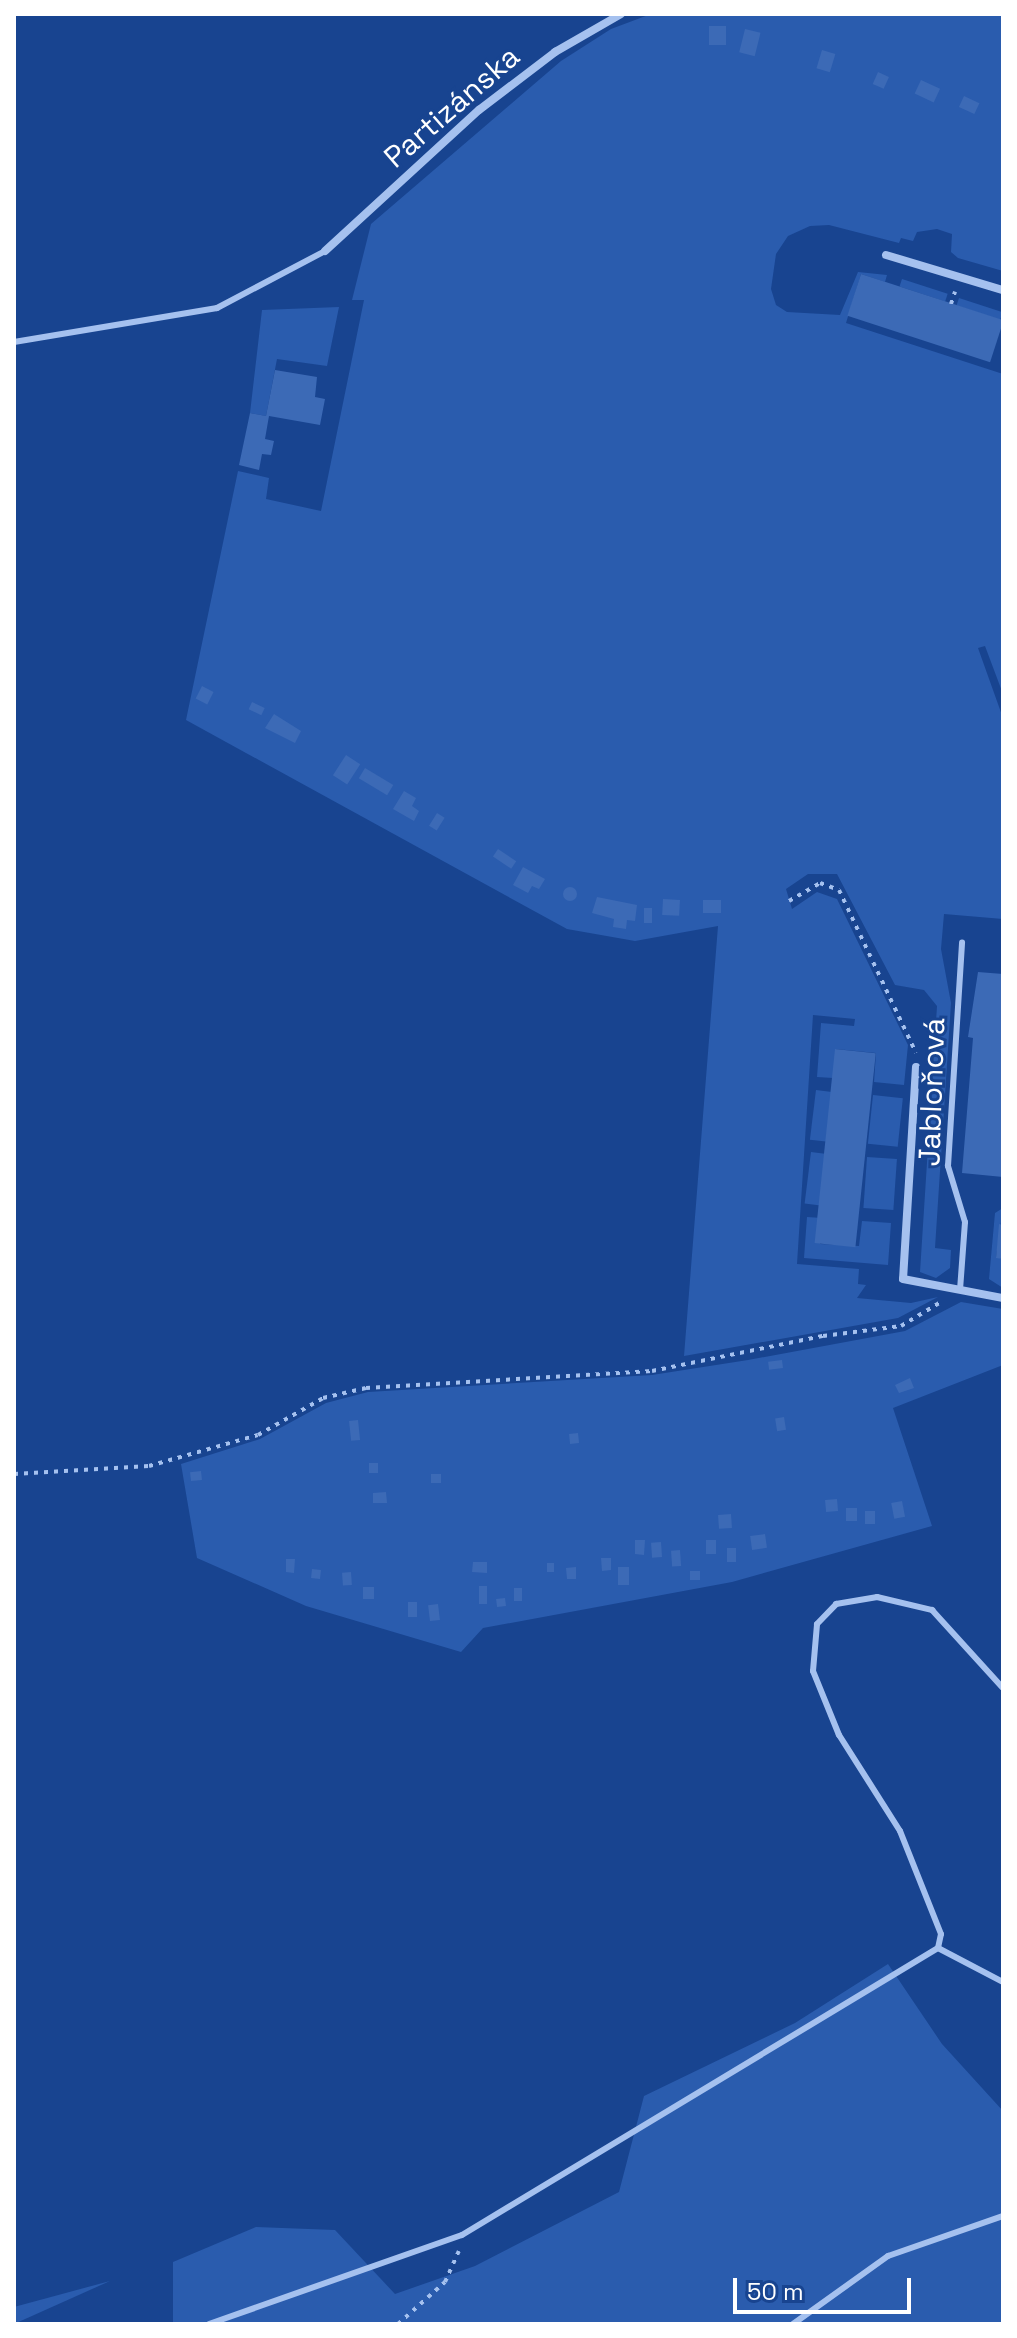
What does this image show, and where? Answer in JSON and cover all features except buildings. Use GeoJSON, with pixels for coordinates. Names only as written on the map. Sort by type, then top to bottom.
{"type":"FeatureCollection","features":[{"type":"Feature","properties":{"kind":"street","name":"Partizánska"},"geometry":{"type":"LineString","coordinates":[[325,251],[479,110],[555,52],[621,14]]}},
{"type":"Feature","properties":{"kind":"street"},"geometry":{"type":"LineString","coordinates":[[886,255],[1003,290]]}},
{"type":"Feature","properties":{"kind":"street","name":"Jabloňová"},"geometry":{"type":"LineString","coordinates":[[916,1067],[903,1279],[1003,1298]]}},
{"type":"Feature","properties":{"kind":"lane"},"geometry":{"type":"LineString","coordinates":[[14,342],[217,308],[325,251]]}},
{"type":"Feature","properties":{"kind":"lane","name":"Jabloňová"},"geometry":{"type":"LineString","coordinates":[[960,1290],[965,1222],[948,1166],[962,942]]}},
{"type":"Feature","properties":{"kind":"lane"},"geometry":{"type":"LineString","coordinates":[[209,2324],[462,2235],[683,2105],[850,1996],[938,1948],[941,1934],[900,1831],[839,1735],[817,1683],[811,1659],[817,1624],[849,1599],[877,1597],[918,1606],[954,1629],[1003,1688]]}},
{"type":"Feature","properties":{"kind":"lane"},"geometry":{"type":"LineString","coordinates":[[938,1948],[1003,1982]]}},
{"type":"Feature","properties":{"kind":"lane"},"geometry":{"type":"LineString","coordinates":[[793,2324],[888,2256],[1003,2216]]}},
{"type":"Feature","properties":{"kind":"path"},"geometry":{"type":"LineString","coordinates":[[951,304],[955,292]]}},
{"type":"Feature","properties":{"kind":"path"},"geometry":{"type":"LineString","coordinates":[[789,901],[820,883],[839,890],[916,1047],[916,1067]]}},
{"type":"Feature","properties":{"kind":"path"},"geometry":{"type":"LineString","coordinates":[[14,1474],[149,1466],[258,1435],[323,1398],[366,1388],[652,1371],[823,1336],[901,1326],[960,1290]]}},
{"type":"Feature","properties":{"kind":"path"},"geometry":{"type":"LineString","coordinates":[[398,2324],[445,2282],[462,2235]]}},
{"type":"Feature","properties":{"kind":"shaded area"},"geometry":{"type":"Polygon","coordinates":[[[651,14],[1003,14],[1003,271],[958,258],[951,252],[952,234],[937,229],[917,232],[913,241],[901,238],[899,243],[829,225],[810,226],[788,236],[776,254],[771,289],[776,305],[787,312],[840,315],[858,272],[887,275],[885,282],[861,274],[846,323],[1003,374],[1003,694],[985,646],[978,648],[1003,718],[1003,919],[944,914],[941,949],[951,1003],[935,1248],[951,1250],[950,1268],[936,1278],[920,1272],[937,1006],[924,990],[895,985],[837,874],[808,874],[786,889],[792,909],[817,892],[837,899],[908,1045],[904,1085],[874,1082],[876,1053],[836,1049],[833,1078],[817,1077],[821,1023],[854,1026],[855,1019],[813,1015],[797,1264],[859,1269],[858,1284],[866,1285],[857,1298],[911,1303],[938,1297],[898,1318],[684,1356],[718,926],[635,941],[567,929],[186,720],[238,471],[269,478],[266,499],[321,511],[364,300],[352,300],[371,224],[561,61],[611,29],[651,14]]]}},
{"type":"Feature","properties":{"kind":"shaded area"},"geometry":{"type":"Polygon","coordinates":[[[902,279],[948,294],[945,301],[900,287],[902,279]]]}},
{"type":"Feature","properties":{"kind":"shaded area"},"geometry":{"type":"Polygon","coordinates":[[[959,298],[1003,312],[1000,320],[957,306],[959,298]]]}},
{"type":"Feature","properties":{"kind":"shaded area"},"geometry":{"type":"Polygon","coordinates":[[[339,307],[327,366],[277,359],[266,416],[250,413],[262,310],[339,307]]]}},
{"type":"Feature","properties":{"kind":"shaded area"},"geometry":{"type":"Polygon","coordinates":[[[816,1090],[832,1092],[826,1142],[810,1140],[816,1090]]]}},
{"type":"Feature","properties":{"kind":"shaded area"},"geometry":{"type":"Polygon","coordinates":[[[873,1095],[903,1098],[898,1147],[868,1144],[873,1095]]]}},
{"type":"Feature","properties":{"kind":"shaded area"},"geometry":{"type":"Polygon","coordinates":[[[811,1152],[827,1154],[821,1206],[805,1204],[811,1152]]]}},
{"type":"Feature","properties":{"kind":"shaded area"},"geometry":{"type":"Polygon","coordinates":[[[867,1157],[897,1159],[893,1210],[863,1208],[867,1157]]]}},
{"type":"Feature","properties":{"kind":"shaded area"},"geometry":{"type":"Polygon","coordinates":[[[1003,1208],[996,1257],[1003,1259],[1003,1288],[989,1279],[995,1213],[1003,1208]]]}},
{"type":"Feature","properties":{"kind":"shaded area"},"geometry":{"type":"Polygon","coordinates":[[[807,1217],[822,1218],[820,1244],[859,1246],[862,1221],[891,1223],[888,1265],[804,1258],[807,1217]]]}},
{"type":"Feature","properties":{"kind":"shaded area"},"geometry":{"type":"Polygon","coordinates":[[[961,1302],[1003,1309],[1003,1365],[893,1408],[932,1526],[732,1582],[483,1628],[461,1652],[306,1606],[197,1558],[181,1464],[260,1439],[326,1403],[368,1392],[652,1375],[748,1360],[905,1331],[961,1302]]]}},
{"type":"Feature","properties":{"kind":"shaded area"},"geometry":{"type":"Polygon","coordinates":[[[888,1964],[942,2044],[1003,2111],[1003,2324],[173,2324],[173,2262],[256,2227],[335,2230],[395,2294],[475,2266],[619,2192],[644,2096],[795,2023],[888,1964]]]}},
{"type":"Feature","properties":{"kind":"shaded area"},"geometry":{"type":"Polygon","coordinates":[[[110,2281],[14,2324],[14,2307],[110,2281]]]}}]}
